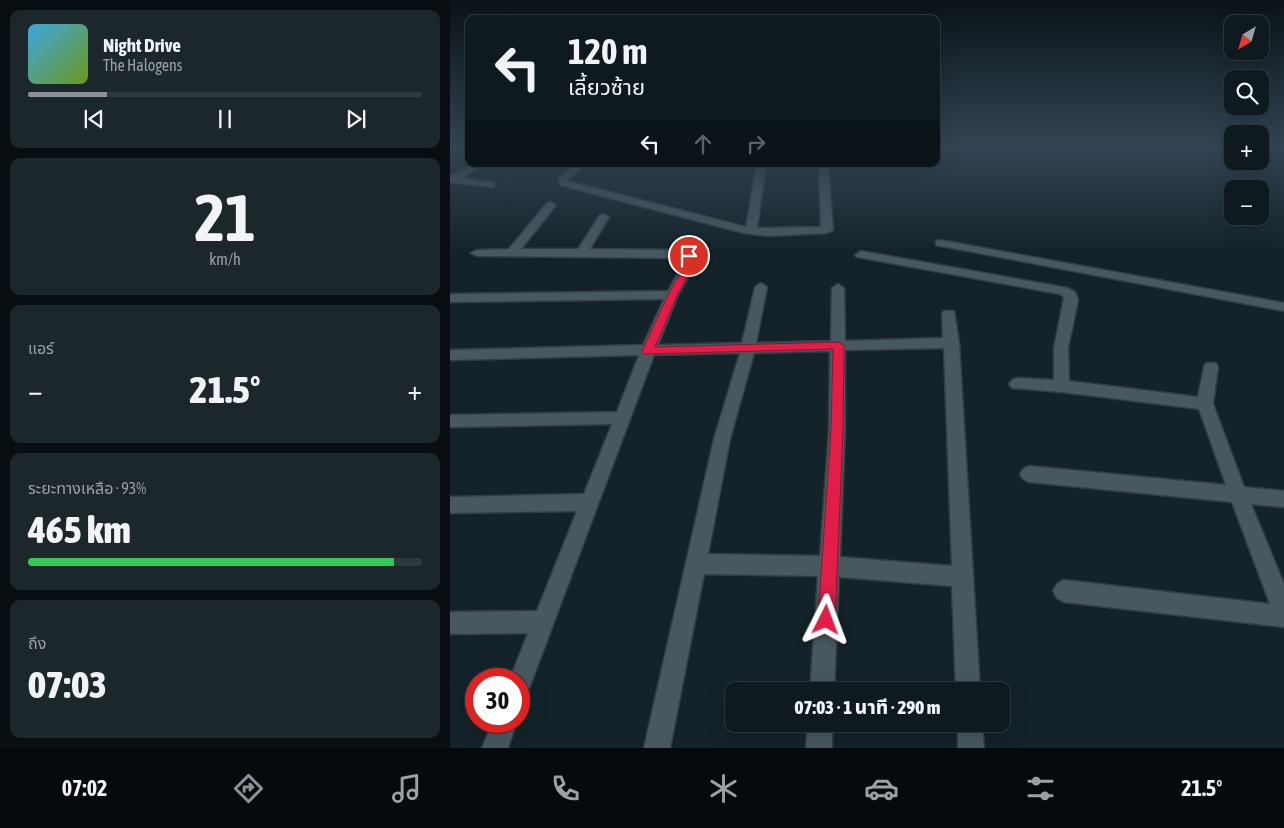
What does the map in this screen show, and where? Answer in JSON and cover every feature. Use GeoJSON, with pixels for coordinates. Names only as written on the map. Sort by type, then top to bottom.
{"type":"FeatureCollection","features":[{"type":"Feature","properties":{"kind":"street"},"geometry":{"type":"LineString","coordinates":[[475,183],[491,185]]}},
{"type":"Feature","properties":{"kind":"street"},"geometry":{"type":"LineString","coordinates":[[563,183],[751,232],[768,233],[827,230],[825,183]]}},
{"type":"Feature","properties":{"kind":"street"},"geometry":{"type":"LineString","coordinates":[[751,232],[759,183]]}},
{"type":"Feature","properties":{"kind":"street"},"geometry":{"type":"LineString","coordinates":[[513,252],[551,205]]}},
{"type":"Feature","properties":{"kind":"street"},"geometry":{"type":"LineString","coordinates":[[582,252],[604,217]]}},
{"type":"Feature","properties":{"kind":"street"},"geometry":{"type":"LineString","coordinates":[[940,243],[1284,307]]}},
{"type":"Feature","properties":{"kind":"street"},"geometry":{"type":"LineString","coordinates":[[477,253],[582,252],[678,254],[689,256],[691,261],[672,295],[648,351],[526,668]]}},
{"type":"Feature","properties":{"kind":"street"},"geometry":{"type":"LineString","coordinates":[[861,256],[1064,291],[1070,295],[1072,300],[1061,348],[1062,386]]}},
{"type":"Feature","properties":{"kind":"street"},"geometry":{"type":"LineString","coordinates":[[657,748],[722,440],[748,349],[761,287]]}},
{"type":"Feature","properties":{"kind":"street"},"geometry":{"type":"LineString","coordinates":[[823,682],[839,346],[838,288]]}},
{"type":"Feature","properties":{"kind":"street"},"geometry":{"type":"LineString","coordinates":[[450,298],[672,295]]}},
{"type":"Feature","properties":{"kind":"street"},"geometry":{"type":"LineString","coordinates":[[949,314],[952,342],[956,471],[968,682]]}},
{"type":"Feature","properties":{"kind":"street"},"geometry":{"type":"LineString","coordinates":[[450,356],[952,342]]}},
{"type":"Feature","properties":{"kind":"street"},"geometry":{"type":"LineString","coordinates":[[1210,366],[1206,404],[1237,493],[1284,611]]}},
{"type":"Feature","properties":{"kind":"street"},"geometry":{"type":"LineString","coordinates":[[1017,384],[1062,386],[1206,404]]}},
{"type":"Feature","properties":{"kind":"street"},"geometry":{"type":"LineString","coordinates":[[450,421],[622,418]]}},
{"type":"Feature","properties":{"kind":"street"},"geometry":{"type":"LineString","coordinates":[[1029,474],[1284,499]]}},
{"type":"Feature","properties":{"kind":"street"},"geometry":{"type":"LineString","coordinates":[[450,505],[590,502]]}},
{"type":"Feature","properties":{"kind":"street"},"geometry":{"type":"LineString","coordinates":[[696,564],[829,566],[963,577]]}},
{"type":"Feature","properties":{"kind":"street"},"geometry":{"type":"LineString","coordinates":[[1064,590],[1284,616]]}},
{"type":"Feature","properties":{"kind":"street"},"geometry":{"type":"LineString","coordinates":[[450,623],[544,622]]}},
{"type":"Feature","properties":{"kind":"street"},"geometry":{"type":"LineString","coordinates":[[819,748],[820,732]]}},
{"type":"Feature","properties":{"kind":"street"},"geometry":{"type":"LineString","coordinates":[[970,732],[971,748]]}},
{"type":"Feature","properties":{"kind":"street"},"geometry":{"type":"LineString","coordinates":[[495,748],[501,733]]}},
{"type":"Feature","properties":{"kind":"route"},"geometry":{"type":"LineString","coordinates":[[689,256],[691,261],[672,295],[648,351],[839,346],[837,430],[826,620]]}}]}
